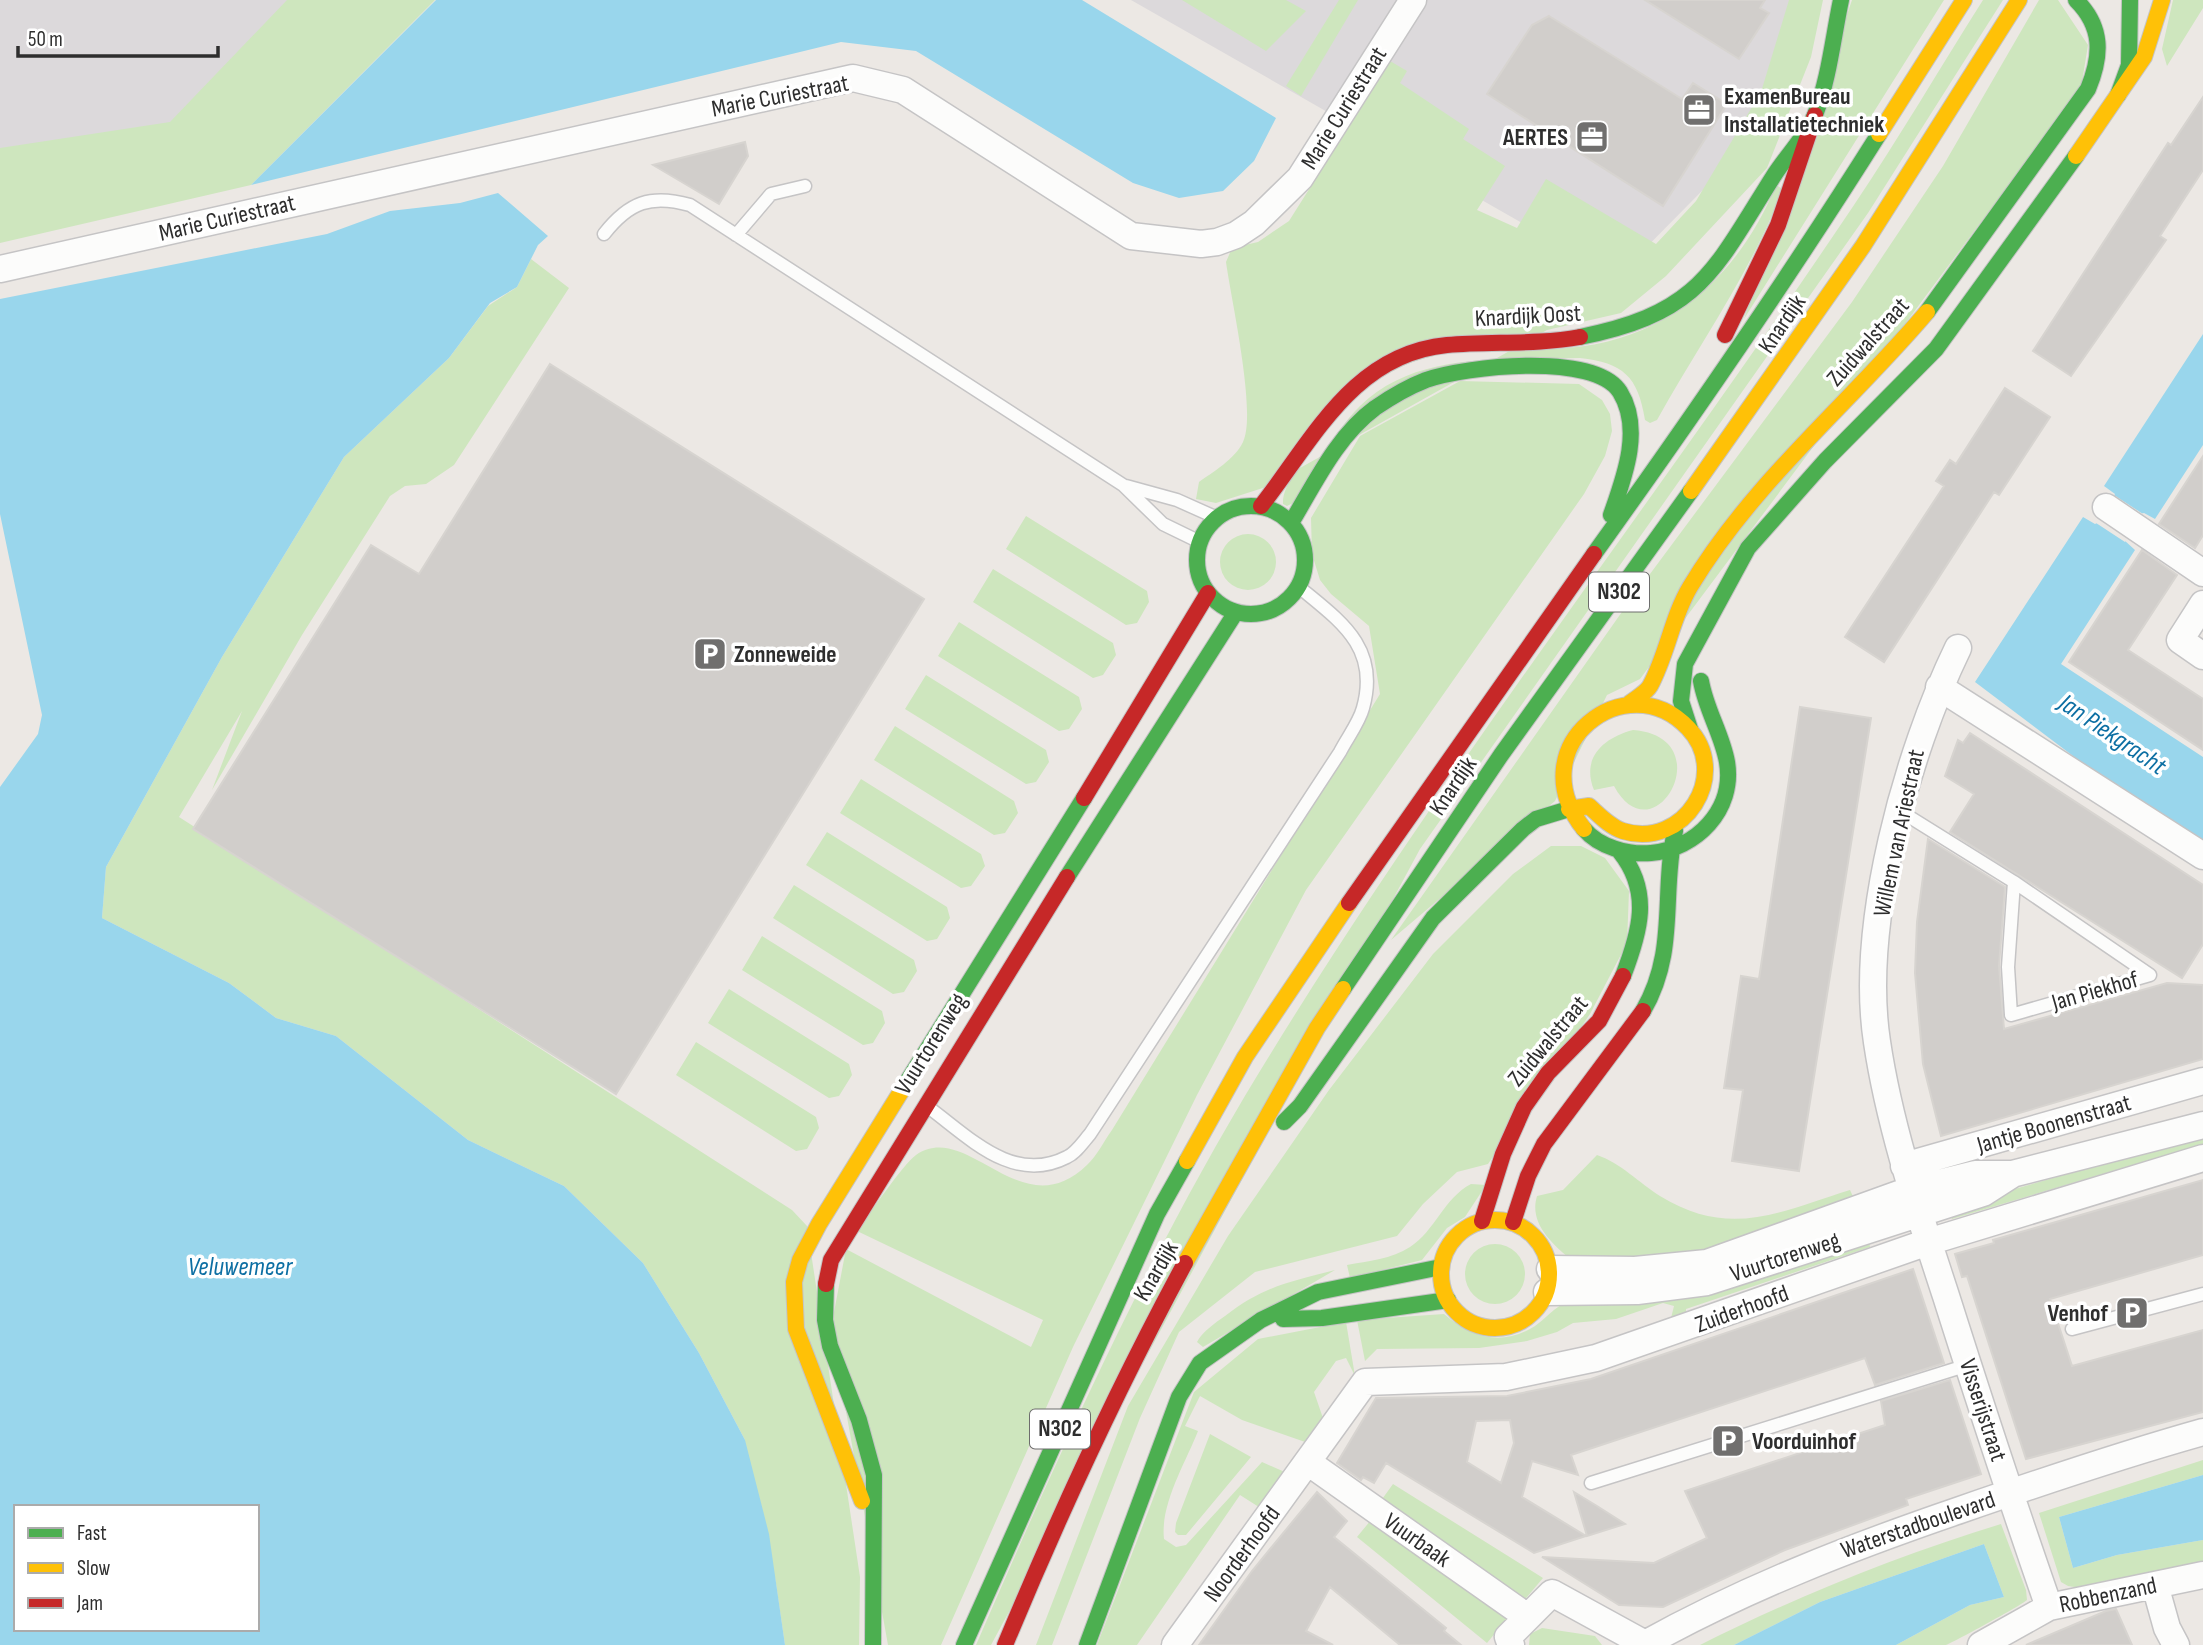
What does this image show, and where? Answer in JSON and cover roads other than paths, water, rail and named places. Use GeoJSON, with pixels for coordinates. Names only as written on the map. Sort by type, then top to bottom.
{"type":"FeatureCollection","features":[{"type":"Feature","properties":{"kind":"street","name":"Marie Curiestraat"},"geometry":{"type":"LineString","coordinates":[[0,269],[853,78],[903,90],[1131,236],[1201,244],[1217,242],[1236,235],[1254,223],[1300,178],[1413,0]]}},
{"type":"Feature","properties":{"kind":"street","name":"Knardijk Oost"},"geometry":{"type":"LineString","coordinates":[[1261,506],[1288,474],[1324,418],[1361,381],[1383,365],[1423,349],[1471,341],[1550,341],[1603,333],[1647,320],[1696,286],[1720,264],[1815,115],[1841,0]]}},
{"type":"Feature","properties":{"kind":"street","name":"Knardijk"},"geometry":{"type":"LineString","coordinates":[[964,1645],[1157,1214],[1245,1057],[1413,808],[1684,429],[1816,234],[1964,0]]}},
{"type":"Feature","properties":{"kind":"street","name":"Knardijk"},"geometry":{"type":"LineString","coordinates":[[1005,1645],[1048,1542],[1146,1335],[1235,1170],[1317,1028],[1501,755],[1793,347],[2019,0]]}},
{"type":"Feature","properties":{"kind":"street","name":"Zuidwalstraat"},"geometry":{"type":"LineString","coordinates":[[1630,703],[1649,688],[1688,590],[1724,534],[1768,480],[1864,383],[1918,322],[2082,102],[2096,75],[2100,53],[2091,16],[2076,0]]}},
{"type":"Feature","properties":{"kind":"street"},"geometry":{"type":"LineString","coordinates":[[2118,95],[2129,65],[2130,0]]}},
{"type":"Feature","properties":{"kind":"street","name":"Zuidwalstraat"},"geometry":{"type":"LineString","coordinates":[[1690,729],[1681,701],[1685,664],[1748,548],[1785,504],[1936,349],[2144,57],[2162,0]]}},
{"type":"Feature","properties":{"kind":"street","name":"N302"},"geometry":{"type":"LineString","coordinates":[[1684,429],[1778,225],[1815,115]]}},
{"type":"Feature","properties":{"kind":"street"},"geometry":{"type":"LineString","coordinates":[[1292,523],[1336,452],[1366,415],[1395,395],[1427,380],[1462,371],[1583,371],[1604,376],[1619,391],[1628,409],[1628,455],[1601,544]]}},
{"type":"Feature","properties":{"kind":"street"},"geometry":{"type":"LineString","coordinates":[[1261,506],[1278,512],[1292,523],[1301,537],[1306,554],[1305,571],[1292,597],[1272,611],[1260,614],[1236,612],[1220,605],[1208,593],[1197,569],[1200,542],[1215,517],[1240,507],[1261,506]]}},
{"type":"Feature","properties":{"kind":"street"},"geometry":{"type":"LineString","coordinates":[[2106,507],[2203,573]]}},
{"type":"Feature","properties":{"kind":"street","name":"Vuurtorenweg"},"geometry":{"type":"LineString","coordinates":[[873,1645],[877,1569],[873,1520],[875,1475],[864,1433],[824,1331],[824,1283],[831,1260],[914,1098],[1208,593]]}},
{"type":"Feature","properties":{"kind":"street"},"geometry":{"type":"LineString","coordinates":[[2203,604],[2179,640],[2203,656]]}},
{"type":"Feature","properties":{"kind":"street","name":"Zuidwalstraat"},"geometry":{"type":"LineString","coordinates":[[1669,852],[1692,848],[1715,819],[1727,791],[1724,746],[1709,720],[1703,703],[1701,681],[1716,607]]}},
{"type":"Feature","properties":{"kind":"street","name":"Vuurtorenweg"},"geometry":{"type":"LineString","coordinates":[[873,1520],[853,1483],[803,1352],[794,1318],[794,1282],[800,1260],[819,1224],[914,1098],[1022,947],[1236,612]]}},
{"type":"Feature","properties":{"kind":"street","name":"Willem van Ariestraat"},"geometry":{"type":"LineString","coordinates":[[1910,1190],[1876,1041],[1874,976],[1882,888],[1910,762],[1939,687],[1958,648]]}},
{"type":"Feature","properties":{"kind":"street"},"geometry":{"type":"LineString","coordinates":[[1939,687],[2203,856]]}},
{"type":"Feature","properties":{"kind":"street"},"geometry":{"type":"LineString","coordinates":[[1569,808],[1589,806],[1611,825],[1637,834],[1664,832],[1676,826],[1696,807],[1706,781],[1703,754],[1690,729],[1669,712],[1630,703],[1617,705],[1593,716],[1568,746],[1562,772],[1569,808],[1586,832],[1620,852],[1650,856],[1669,852]]}},
{"type":"Feature","properties":{"kind":"street","name":"N302"},"geometry":{"type":"LineString","coordinates":[[1235,1170],[1300,1106],[1433,919],[1536,819],[1569,808]]}},
{"type":"Feature","properties":{"kind":"street"},"geometry":{"type":"LineString","coordinates":[[1671,933],[1669,852],[1676,826]]}},
{"type":"Feature","properties":{"kind":"street"},"geometry":{"type":"LineString","coordinates":[[1565,831],[1586,832]]}},
{"type":"Feature","properties":{"kind":"street","name":"N302"},"geometry":{"type":"LineString","coordinates":[[1499,854],[1539,838]]}},
{"type":"Feature","properties":{"kind":"street","name":"Zuidwalstraat"},"geometry":{"type":"LineString","coordinates":[[1482,1221],[1510,1130],[1534,1090],[1600,1020],[1621,981],[1639,923],[1641,902],[1639,883],[1620,852]]}},
{"type":"Feature","properties":{"kind":"street"},"geometry":{"type":"LineString","coordinates":[[1513,1222],[1525,1184],[1549,1136],[1635,1028],[1662,971],[1671,933],[1684,900]]}},
{"type":"Feature","properties":{"kind":"street","name":"Jantje Boonenstraat"},"geometry":{"type":"LineString","coordinates":[[1910,1190],[2203,1081]]}},
{"type":"Feature","properties":{"kind":"street","name":"Vuurtorenweg"},"geometry":{"type":"LineString","coordinates":[[1548,1281],[1637,1291],[1707,1282],[1910,1190],[1983,1193],[2012,1174],[2203,1125]]}},
{"type":"Feature","properties":{"kind":"street","name":"Zuiderhoofd"},"geometry":{"type":"LineString","coordinates":[[1308,1463],[1365,1382],[1506,1377],[1596,1358],[1928,1242],[2203,1158]]}},
{"type":"Feature","properties":{"kind":"street","name":"Visserijstraat"},"geometry":{"type":"LineString","coordinates":[[1910,1190],[2049,1607]]}},
{"type":"Feature","properties":{"kind":"street"},"geometry":{"type":"LineString","coordinates":[[1482,1221],[1513,1222],[1531,1233],[1544,1249],[1548,1281],[1534,1313],[1512,1326],[1488,1328],[1464,1319],[1448,1300],[1442,1284],[1441,1267],[1448,1246],[1462,1230],[1482,1221]]}},
{"type":"Feature","properties":{"kind":"street"},"geometry":{"type":"LineString","coordinates":[[1087,1645],[1179,1397],[1200,1363],[1261,1320],[1318,1293],[1441,1267]]}},
{"type":"Feature","properties":{"kind":"street"},"geometry":{"type":"LineString","coordinates":[[1261,1320],[1322,1318],[1448,1300]]}},
{"type":"Feature","properties":{"kind":"street","name":"Waterstadboulevard"},"geometry":{"type":"LineString","coordinates":[[1644,1645],[1734,1596],[1838,1553],[2115,1457],[2203,1432]]}},
{"type":"Feature","properties":{"kind":"street","name":"Vuurbaak"},"geometry":{"type":"LineString","coordinates":[[1308,1463],[1526,1616]]}},
{"type":"Feature","properties":{"kind":"street","name":"Noorderhoofd"},"geometry":{"type":"LineString","coordinates":[[1175,1645],[1308,1463]]}},
{"type":"Feature","properties":{"kind":"street","name":"Robbenzand"},"geometry":{"type":"LineString","coordinates":[[1980,1645],[2049,1607],[2203,1575]]}},
{"type":"Feature","properties":{"kind":"street"},"geometry":{"type":"LineString","coordinates":[[2155,1585],[2167,1628],[2175,1645]]}},
{"type":"Feature","properties":{"kind":"street"},"geometry":{"type":"LineString","coordinates":[[1511,1645],[1508,1637],[1526,1616],[1552,1593],[1644,1645]]}},
{"type":"Feature","properties":{"kind":"lane"},"geometry":{"type":"LineString","coordinates":[[736,236],[771,194],[805,186]]}},
{"type":"Feature","properties":{"kind":"lane"},"geometry":{"type":"LineString","coordinates":[[604,234],[616,219],[632,206],[669,199],[690,205],[1123,485],[1163,524],[1200,542]]}},
{"type":"Feature","properties":{"kind":"lane"},"geometry":{"type":"LineString","coordinates":[[1123,485],[1177,500],[1215,517]]}},
{"type":"Feature","properties":{"kind":"lane"},"geometry":{"type":"LineString","coordinates":[[914,1098],[995,1156],[1022,1168],[1069,1157],[1090,1135],[1340,751],[1363,709],[1367,672],[1361,649],[1350,631],[1299,587]]}},
{"type":"Feature","properties":{"kind":"lane","name":"Jan Piekhof"},"geometry":{"type":"LineString","coordinates":[[1900,811],[2014,882],[2150,975],[2011,1015],[2008,967],[2014,882]]}},
{"type":"Feature","properties":{"kind":"lane"},"geometry":{"type":"LineString","coordinates":[[2072,1329],[2203,1294]]}},
{"type":"Feature","properties":{"kind":"lane"},"geometry":{"type":"LineString","coordinates":[[1591,1483],[1968,1365]]}},
{"type":"Feature","properties":{"kind":"water"},"geometry":{"type":"Polygon","coordinates":[[[436,0],[1082,0],[1276,118],[1254,161],[1223,191],[1179,198],[1133,183],[916,51],[841,42],[251,185],[436,0]]]}},
{"type":"Feature","properties":{"kind":"water","name":"Veluwemeer"},"geometry":{"type":"Polygon","coordinates":[[[498,193],[548,236],[538,245],[517,287],[490,303],[449,358],[344,457],[222,657],[106,867],[102,918],[229,983],[276,1018],[336,1036],[468,1140],[564,1186],[643,1263],[699,1353],[745,1440],[769,1534],[785,1645],[0,1645],[0,787],[38,734],[42,715],[0,514],[0,299],[327,234],[390,211],[460,203],[498,193]]]}},
{"type":"Feature","properties":{"kind":"water","name":"Jan Piekgracht"},"geometry":{"type":"Polygon","coordinates":[[[2203,334],[2203,445],[2155,519],[2144,513],[2140,514],[2124,540],[2135,550],[2061,664],[2203,757],[2203,854],[1975,682],[2083,517],[2095,524],[2099,522],[2115,494],[2104,486],[2203,334]]]}},
{"type":"Feature","properties":{"kind":"water"},"geometry":{"type":"Polygon","coordinates":[[[2203,1475],[2203,1540],[2117,1555],[2073,1568],[2059,1517],[2203,1475]]]}},
{"type":"Feature","properties":{"kind":"water"},"geometry":{"type":"Polygon","coordinates":[[[1984,1544],[2004,1597],[1970,1605],[1896,1645],[1734,1645],[1820,1602],[1984,1544]]]}},
{"type":"Feature","properties":{"kind":"place","name":"ExamenBureau Installatietechniek"},"geometry":{"type":"Point","coordinates":[1699,110]}},
{"type":"Feature","properties":{"kind":"place","name":"AERTES"},"geometry":{"type":"Point","coordinates":[1592,137]}},
{"type":"Feature","properties":{"kind":"place","name":"Zonneweide"},"geometry":{"type":"Point","coordinates":[710,654]}},
{"type":"Feature","properties":{"kind":"place","name":"Venhof"},"geometry":{"type":"Point","coordinates":[2132,1313]}},
{"type":"Feature","properties":{"kind":"place","name":"Voorduinhof"},"geometry":{"type":"Point","coordinates":[1728,1441]}}]}
